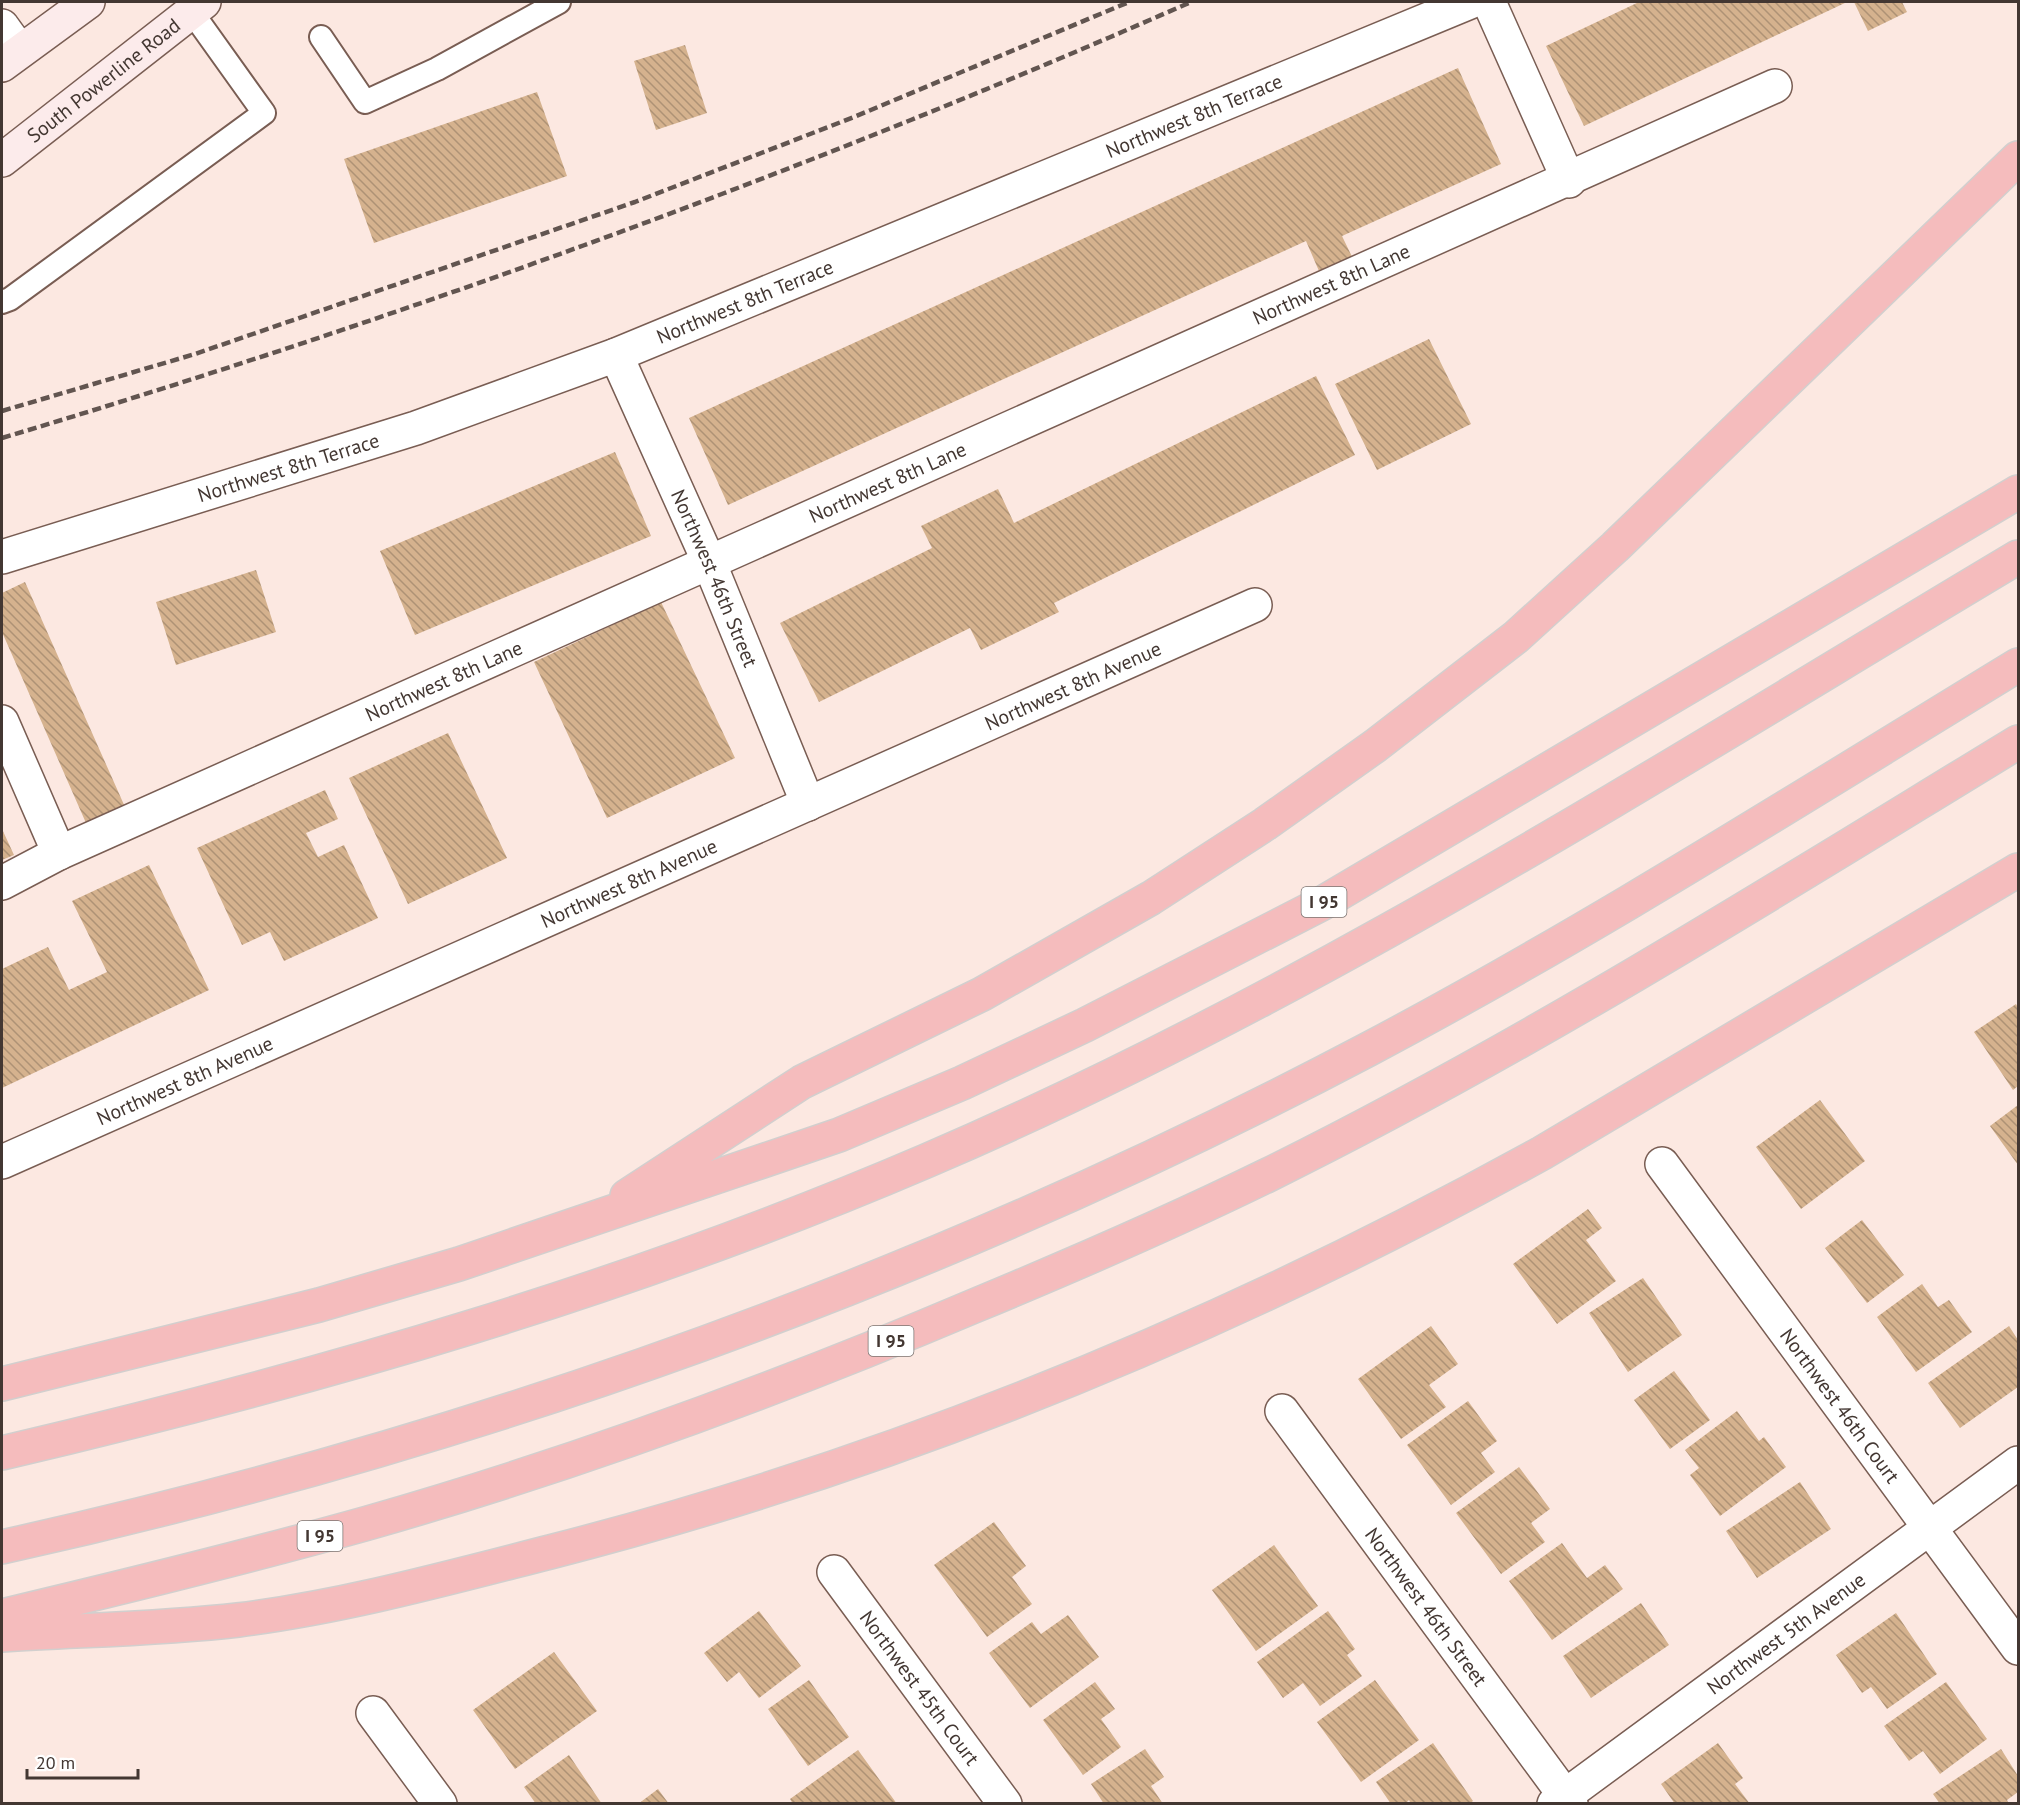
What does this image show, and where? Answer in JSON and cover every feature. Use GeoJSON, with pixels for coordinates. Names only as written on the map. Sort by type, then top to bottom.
{"type":"FeatureCollection","features":[{"type":"Feature","properties":{"kind":"highway"},"geometry":{"type":"LineString","coordinates":[[585,1223],[802,1082],[982,994],[1151,898],[1265,824],[1375,746],[1516,636],[1607,555],[2019,158]]}},
{"type":"Feature","properties":{"kind":"highway","name":"I 95"},"geometry":{"type":"LineString","coordinates":[[2,1384],[319,1305],[585,1223],[839,1135],[962,1083],[1203,966],[1321,904],[2019,492]]}},
{"type":"Feature","properties":{"kind":"highway"},"geometry":{"type":"LineString","coordinates":[[2,1453],[267,1388],[527,1311],[672,1262],[928,1160],[1172,1046],[1410,920],[2019,558]]}},
{"type":"Feature","properties":{"kind":"highway"},"geometry":{"type":"LineString","coordinates":[[2,1547],[226,1493],[479,1420],[611,1378],[741,1331],[994,1228],[1237,1116],[1478,990],[1711,853],[2019,665]]}},
{"type":"Feature","properties":{"kind":"highway","name":"I 95"},"geometry":{"type":"LineString","coordinates":[[2,1616],[371,1522],[634,1438],[891,1342],[1144,1234],[1288,1165],[1512,1047],[2019,742]]}},
{"type":"Feature","properties":{"kind":"highway"},"geometry":{"type":"LineString","coordinates":[[2,1635],[238,1620],[439,1580],[682,1516],[951,1426],[1079,1376],[1218,1315],[1312,1272],[1464,1196],[1542,1153],[2019,870]]}},
{"type":"Feature","properties":{"kind":"main road"},"geometry":{"type":"LineString","coordinates":[[8,48],[88,2]]}},
{"type":"Feature","properties":{"kind":"main road","name":"South Powerline Road"},"geometry":{"type":"LineString","coordinates":[[2,160],[198,6]]}},
{"type":"Feature","properties":{"kind":"street","name":"Northwest 8th Terrace"},"geometry":{"type":"LineString","coordinates":[[2,557],[416,428],[616,355],[1470,2]]}},
{"type":"Feature","properties":{"kind":"street"},"geometry":{"type":"LineString","coordinates":[[1489,2],[1569,181]]}},
{"type":"Feature","properties":{"kind":"street","name":"Northwest 8th Lane"},"geometry":{"type":"LineString","coordinates":[[2,883],[59,853],[1569,181],[1775,86]]}},
{"type":"Feature","properties":{"kind":"street","name":"Northwest 46th Street"},"geometry":{"type":"LineString","coordinates":[[616,355],[709,562],[808,804]]}},
{"type":"Feature","properties":{"kind":"street","name":"Northwest 8th Avenue"},"geometry":{"type":"LineString","coordinates":[[2,1162],[1255,605]]}},
{"type":"Feature","properties":{"kind":"street"},"geometry":{"type":"LineString","coordinates":[[2,722],[59,853]]}},
{"type":"Feature","properties":{"kind":"street","name":"Northwest 46th Court"},"geometry":{"type":"LineString","coordinates":[[1662,1164],[2019,1648]]}},
{"type":"Feature","properties":{"kind":"street","name":"Northwest 46th Street"},"geometry":{"type":"LineString","coordinates":[[1282,1411],[1563,1801]]}},
{"type":"Feature","properties":{"kind":"street","name":"Northwest 5th Avenue"},"geometry":{"type":"LineString","coordinates":[[1563,1801],[2019,1463]]}},
{"type":"Feature","properties":{"kind":"street","name":"Northwest 45th Court"},"geometry":{"type":"LineString","coordinates":[[834,1572],[1005,1803]]}},
{"type":"Feature","properties":{"kind":"street"},"geometry":{"type":"LineString","coordinates":[[373,1713],[440,1803]]}},
{"type":"Feature","properties":{"kind":"lane"},"geometry":{"type":"LineString","coordinates":[[321,37],[365,102],[437,69],[559,2]]}},
{"type":"Feature","properties":{"kind":"lane"},"geometry":{"type":"LineString","coordinates":[[2,302],[10,300],[264,113],[198,6]]}},
{"type":"Feature","properties":{"kind":"building"},"geometry":{"type":"Polygon","coordinates":[[[1639,2],[1847,2],[1584,126],[1546,46],[1639,2]]]}},
{"type":"Feature","properties":{"kind":"building"},"geometry":{"type":"Polygon","coordinates":[[[1854,2],[1902,2],[1907,12],[1868,31],[1854,2]]]}},
{"type":"Feature","properties":{"kind":"building"},"geometry":{"type":"Polygon","coordinates":[[[685,45],[707,113],[656,130],[634,61],[685,45]]]}},
{"type":"Feature","properties":{"kind":"building"},"geometry":{"type":"Polygon","coordinates":[[[1458,68],[1501,164],[1342,236],[1355,263],[1322,278],[1306,241],[728,505],[689,418],[1458,68]]]}},
{"type":"Feature","properties":{"kind":"building"},"geometry":{"type":"Polygon","coordinates":[[[537,92],[567,176],[374,243],[344,159],[537,92]]]}},
{"type":"Feature","properties":{"kind":"building"},"geometry":{"type":"Polygon","coordinates":[[[1429,339],[1471,424],[1377,470],[1335,384],[1429,339]]]}},
{"type":"Feature","properties":{"kind":"building"},"geometry":{"type":"Polygon","coordinates":[[[1316,376],[1355,455],[1054,603],[1059,612],[981,650],[970,628],[819,702],[780,623],[932,548],[921,526],[998,489],[1014,523],[1316,376]]]}},
{"type":"Feature","properties":{"kind":"building"},"geometry":{"type":"Polygon","coordinates":[[[615,452],[651,536],[415,635],[380,551],[615,452]]]}},
{"type":"Feature","properties":{"kind":"building"},"geometry":{"type":"Polygon","coordinates":[[[256,570],[276,632],[176,665],[156,602],[256,570]]]}},
{"type":"Feature","properties":{"kind":"building"},"geometry":{"type":"Polygon","coordinates":[[[25,582],[125,807],[86,823],[2,632],[2,593],[25,582]]]}},
{"type":"Feature","properties":{"kind":"building"},"geometry":{"type":"Polygon","coordinates":[[[661,602],[735,758],[607,818],[534,662],[661,602]]]}},
{"type":"Feature","properties":{"kind":"building"},"geometry":{"type":"Polygon","coordinates":[[[448,733],[507,858],[408,904],[349,778],[448,733]]]}},
{"type":"Feature","properties":{"kind":"building"},"geometry":{"type":"Polygon","coordinates":[[[325,790],[338,819],[306,833],[318,857],[344,845],[378,918],[284,961],[270,932],[242,945],[197,848],[325,790]]]}},
{"type":"Feature","properties":{"kind":"building"},"geometry":{"type":"Polygon","coordinates":[[[2,829],[14,855],[2,860],[2,829]]]}},
{"type":"Feature","properties":{"kind":"building"},"geometry":{"type":"Polygon","coordinates":[[[149,865],[209,990],[2,1088],[2,969],[48,947],[69,990],[107,972],[72,901],[149,865]]]}},
{"type":"Feature","properties":{"kind":"building"},"geometry":{"type":"Polygon","coordinates":[[[2016,1004],[2018,1008],[2018,1086],[2013,1090],[1974,1032],[2016,1004]]]}},
{"type":"Feature","properties":{"kind":"building"},"geometry":{"type":"Polygon","coordinates":[[[1820,1100],[1865,1161],[1801,1209],[1756,1147],[1820,1100]]]}},
{"type":"Feature","properties":{"kind":"building"},"geometry":{"type":"Polygon","coordinates":[[[2018,1105],[2018,1165],[1990,1126],[2018,1105]]]}},
{"type":"Feature","properties":{"kind":"building"},"geometry":{"type":"Polygon","coordinates":[[[1588,1209],[1602,1228],[1586,1240],[1616,1281],[1557,1324],[1513,1264],[1588,1209]]]}},
{"type":"Feature","properties":{"kind":"building"},"geometry":{"type":"Polygon","coordinates":[[[1862,1220],[1904,1275],[1867,1303],[1825,1248],[1862,1220]]]}},
{"type":"Feature","properties":{"kind":"building"},"geometry":{"type":"Polygon","coordinates":[[[1643,1278],[1682,1335],[1628,1372],[1589,1313],[1643,1278]]]}},
{"type":"Feature","properties":{"kind":"building"},"geometry":{"type":"Polygon","coordinates":[[[1922,1284],[1938,1307],[1949,1300],[1972,1332],[1916,1372],[1877,1317],[1922,1284]]]}},
{"type":"Feature","properties":{"kind":"building"},"geometry":{"type":"Polygon","coordinates":[[[1431,1326],[1458,1364],[1429,1385],[1446,1407],[1401,1439],[1358,1379],[1431,1326]]]}},
{"type":"Feature","properties":{"kind":"building"},"geometry":{"type":"Polygon","coordinates":[[[2009,1326],[2018,1340],[2018,1387],[1960,1428],[1928,1383],[2009,1326]]]}},
{"type":"Feature","properties":{"kind":"building"},"geometry":{"type":"Polygon","coordinates":[[[1674,1371],[1710,1420],[1670,1449],[1634,1400],[1674,1371]]]}},
{"type":"Feature","properties":{"kind":"building"},"geometry":{"type":"Polygon","coordinates":[[[1468,1401],[1497,1441],[1481,1453],[1495,1472],[1451,1505],[1407,1445],[1468,1401]]]}},
{"type":"Feature","properties":{"kind":"building"},"geometry":{"type":"Polygon","coordinates":[[[1737,1411],[1759,1441],[1764,1437],[1786,1467],[1720,1516],[1690,1475],[1699,1468],[1685,1450],[1737,1411]]]}},
{"type":"Feature","properties":{"kind":"building"},"geometry":{"type":"Polygon","coordinates":[[[1519,1467],[1550,1509],[1531,1523],[1545,1542],[1501,1574],[1456,1513],[1519,1467]]]}},
{"type":"Feature","properties":{"kind":"building"},"geometry":{"type":"Polygon","coordinates":[[[1800,1482],[1831,1529],[1757,1578],[1726,1531],[1800,1482]]]}},
{"type":"Feature","properties":{"kind":"building"},"geometry":{"type":"Polygon","coordinates":[[[994,1522],[1026,1566],[1012,1577],[1032,1604],[987,1637],[934,1565],[994,1522]]]}},
{"type":"Feature","properties":{"kind":"building"},"geometry":{"type":"Polygon","coordinates":[[[1562,1543],[1587,1578],[1605,1565],[1623,1589],[1552,1640],[1509,1581],[1562,1543]]]}},
{"type":"Feature","properties":{"kind":"building"},"geometry":{"type":"Polygon","coordinates":[[[1274,1545],[1318,1606],[1256,1651],[1212,1590],[1274,1545]]]}},
{"type":"Feature","properties":{"kind":"building"},"geometry":{"type":"Polygon","coordinates":[[[1641,1603],[1669,1645],[1591,1698],[1563,1656],[1641,1603]]]}},
{"type":"Feature","properties":{"kind":"building"},"geometry":{"type":"Polygon","coordinates":[[[759,1611],[801,1666],[759,1698],[739,1672],[727,1682],[704,1653],[759,1611]]]}},
{"type":"Feature","properties":{"kind":"building"},"geometry":{"type":"Polygon","coordinates":[[[1328,1611],[1355,1649],[1347,1655],[1362,1676],[1320,1706],[1303,1683],[1283,1698],[1257,1662],[1328,1611]]]}},
{"type":"Feature","properties":{"kind":"building"},"geometry":{"type":"Polygon","coordinates":[[[1896,1613],[1937,1674],[1887,1709],[1871,1687],[1862,1693],[1836,1655],[1896,1613]]]}},
{"type":"Feature","properties":{"kind":"building"},"geometry":{"type":"Polygon","coordinates":[[[1068,1615],[1099,1657],[1030,1708],[989,1653],[1032,1622],[1041,1634],[1068,1615]]]}},
{"type":"Feature","properties":{"kind":"building"},"geometry":{"type":"Polygon","coordinates":[[[554,1652],[597,1711],[515,1769],[473,1710],[554,1652]]]}},
{"type":"Feature","properties":{"kind":"building"},"geometry":{"type":"Polygon","coordinates":[[[809,1680],[849,1737],[808,1766],[768,1709],[809,1680]]]}},
{"type":"Feature","properties":{"kind":"building"},"geometry":{"type":"Polygon","coordinates":[[[1375,1680],[1419,1740],[1361,1782],[1317,1722],[1375,1680]]]}},
{"type":"Feature","properties":{"kind":"building"},"geometry":{"type":"Polygon","coordinates":[[[1095,1682],[1115,1709],[1101,1719],[1121,1747],[1083,1775],[1043,1720],[1095,1682]]]}},
{"type":"Feature","properties":{"kind":"building"},"geometry":{"type":"Polygon","coordinates":[[[1946,1682],[1987,1739],[1940,1774],[1923,1751],[1909,1761],[1884,1726],[1946,1682]]]}},
{"type":"Feature","properties":{"kind":"building"},"geometry":{"type":"Polygon","coordinates":[[[1433,1743],[1473,1801],[1469,1804],[1411,1804],[1409,1800],[1405,1804],[1391,1804],[1376,1782],[1433,1743]]]}},
{"type":"Feature","properties":{"kind":"building"},"geometry":{"type":"Polygon","coordinates":[[[1718,1743],[1743,1778],[1735,1784],[1750,1804],[1675,1804],[1661,1784],[1718,1743]]]}},
{"type":"Feature","properties":{"kind":"building"},"geometry":{"type":"Polygon","coordinates":[[[1145,1749],[1164,1777],[1151,1786],[1163,1804],[1104,1804],[1091,1784],[1145,1749]]]}},
{"type":"Feature","properties":{"kind":"building"},"geometry":{"type":"Polygon","coordinates":[[[2001,1749],[2018,1776],[2018,1792],[2007,1800],[2009,1804],[1940,1804],[1933,1794],[2001,1749]]]}},
{"type":"Feature","properties":{"kind":"building"},"geometry":{"type":"Polygon","coordinates":[[[858,1750],[897,1804],[793,1804],[790,1799],[858,1750]]]}},
{"type":"Feature","properties":{"kind":"building"},"geometry":{"type":"Polygon","coordinates":[[[569,1755],[602,1804],[536,1804],[524,1787],[569,1755]]]}},
{"type":"Feature","properties":{"kind":"building"},"geometry":{"type":"Polygon","coordinates":[[[658,1789],[669,1804],[638,1804],[658,1789]]]}},
{"type":"Feature","properties":{"kind":"railway"},"geometry":{"type":"LineString","coordinates":[[2,411],[195,354],[635,202],[854,117],[1129,2]]}},
{"type":"Feature","properties":{"kind":"railway"},"geometry":{"type":"LineString","coordinates":[[2,438],[304,343],[603,238],[899,125],[1191,2]]}}]}
